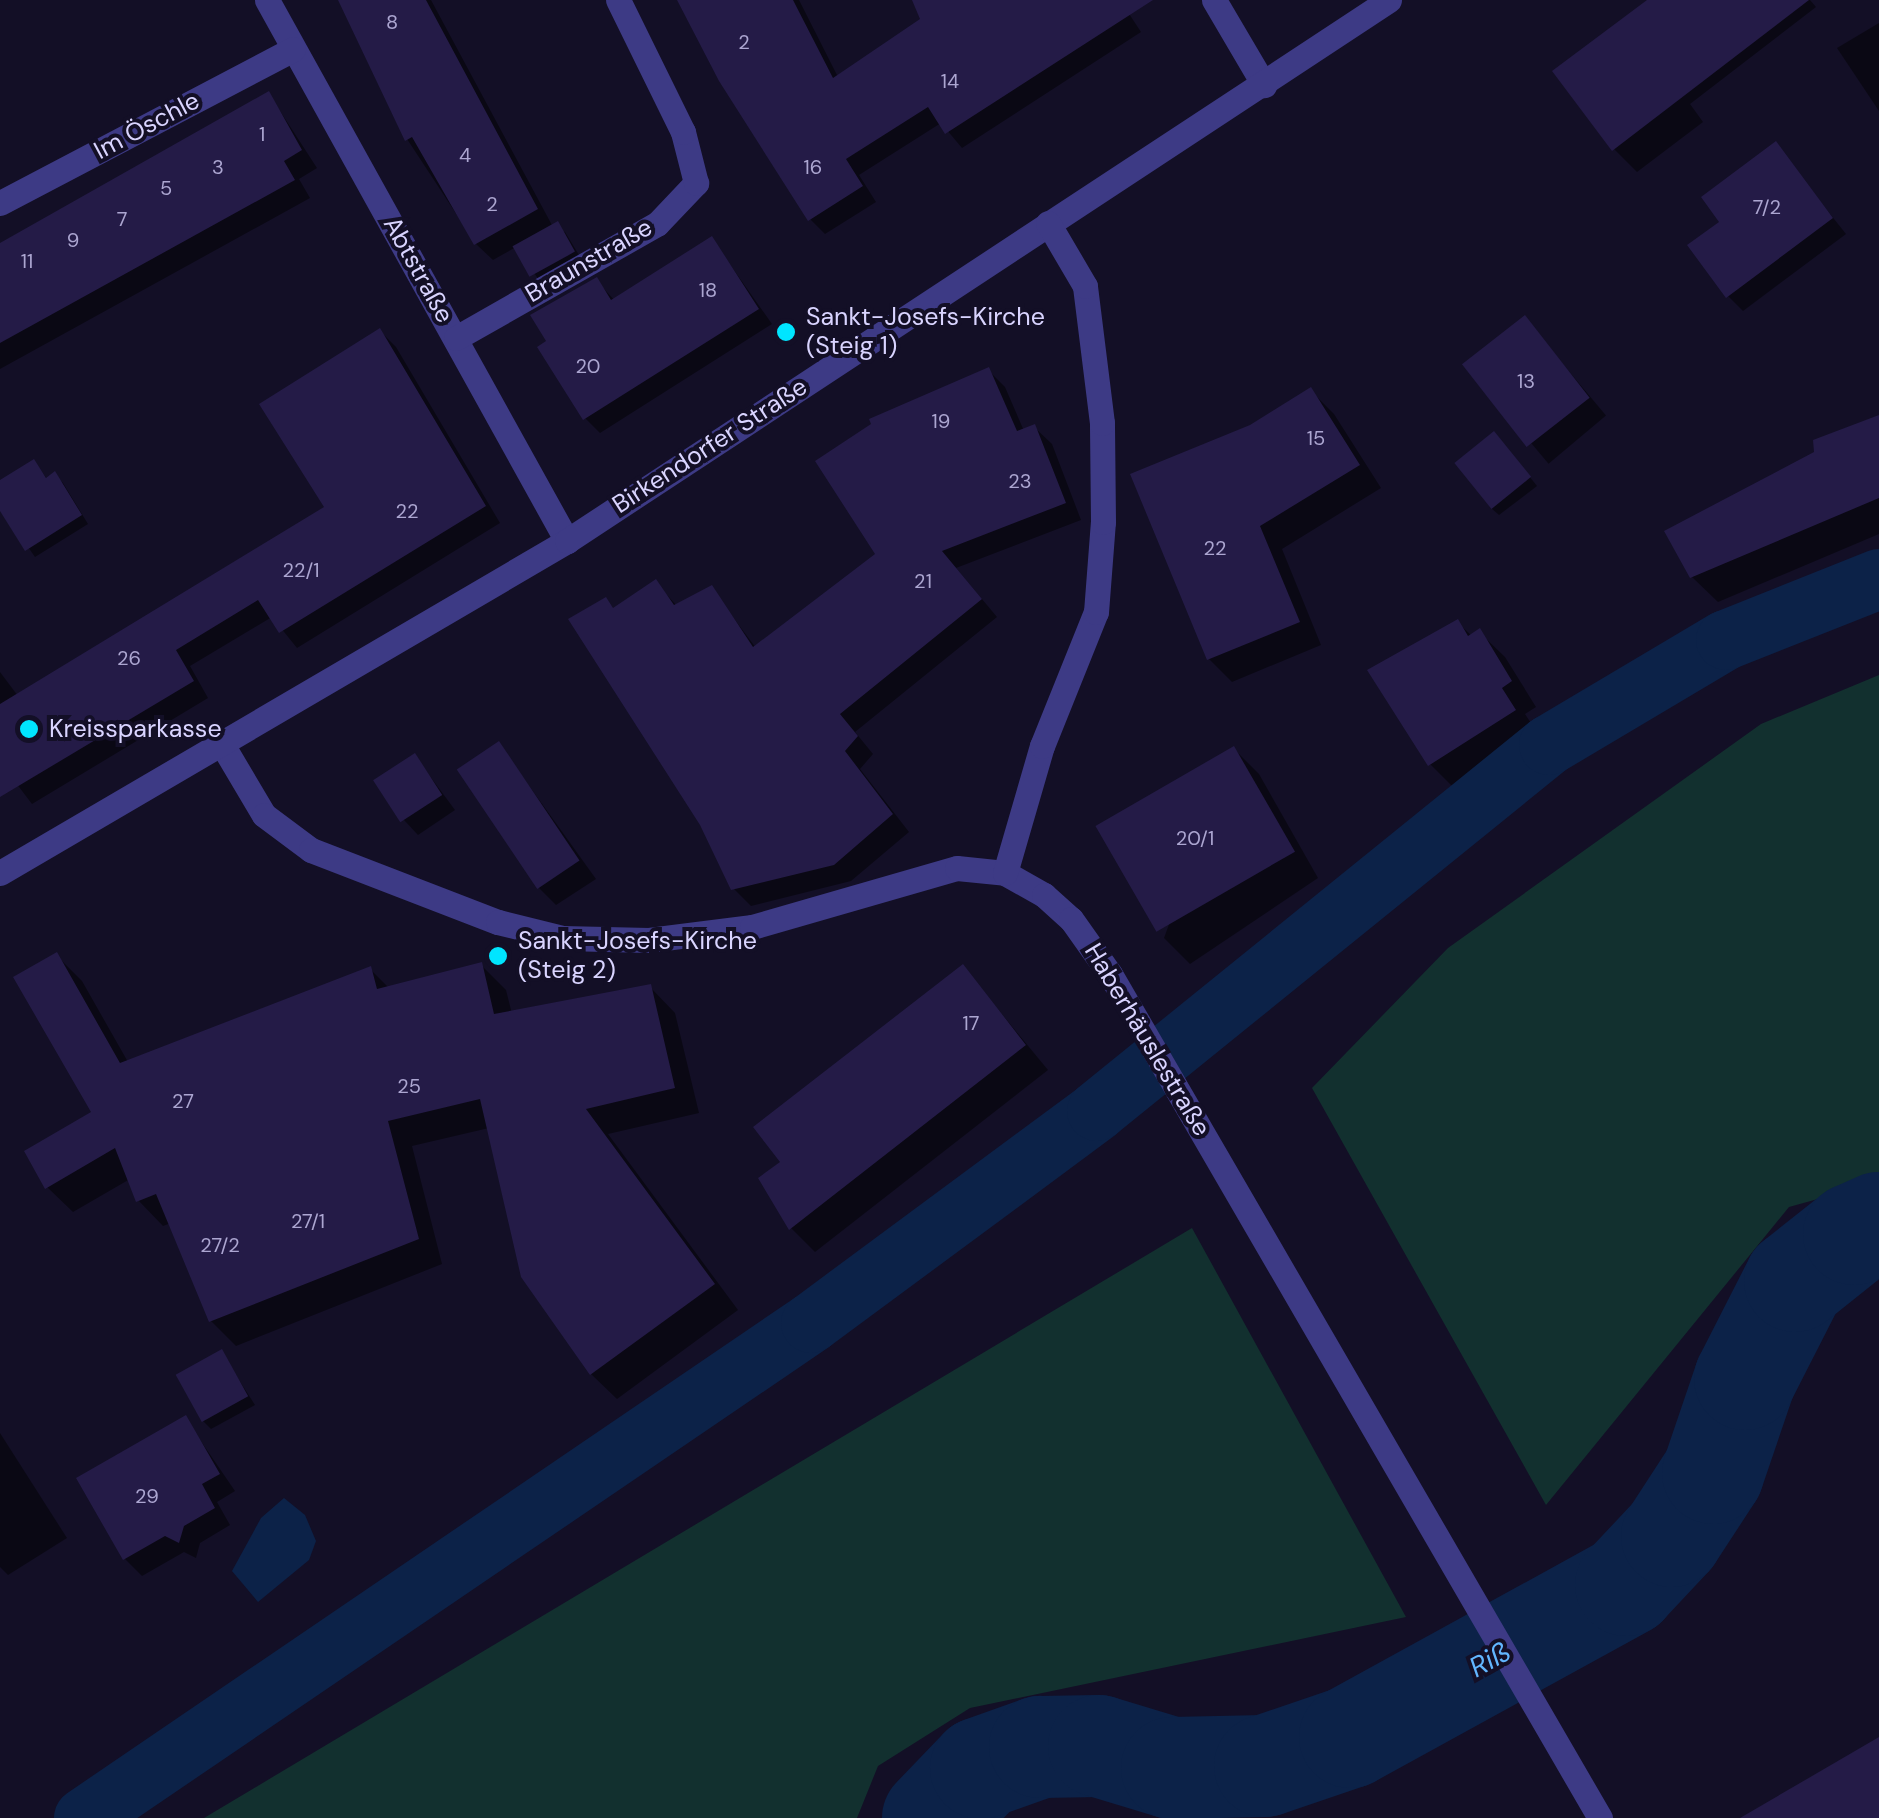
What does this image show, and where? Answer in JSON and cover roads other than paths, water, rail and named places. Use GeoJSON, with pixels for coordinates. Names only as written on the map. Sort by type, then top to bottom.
{"type":"FeatureCollection","features":[{"type":"Feature","properties":{"kind":"street","name":"Abtstraße"},"geometry":{"type":"LineString","coordinates":[[267,0],[568,541]]}},
{"type":"Feature","properties":{"kind":"street","name":"Braunstraße"},"geometry":{"type":"LineString","coordinates":[[456,338],[657,224],[696,184],[684,132],[618,0]]}},
{"type":"Feature","properties":{"kind":"street"},"geometry":{"type":"LineString","coordinates":[[1214,0],[1264,86]]}},
{"type":"Feature","properties":{"kind":"street","name":"Birkendorfer Straße"},"geometry":{"type":"LineString","coordinates":[[0,873],[568,541],[1264,86],[1389,0]]}},
{"type":"Feature","properties":{"kind":"street","name":"Im Öschle"},"geometry":{"type":"LineString","coordinates":[[0,203],[294,49]]}},
{"type":"Feature","properties":{"kind":"street"},"geometry":{"type":"LineString","coordinates":[[223,746],[264,815],[311,850],[498,922],[562,938],[650,940],[752,926],[957,868],[1005,873],[1042,746],[1096,612],[1102,522],[1102,424],[1085,286],[1048,224]]}},
{"type":"Feature","properties":{"kind":"street","name":"Haberhäuslestraße"},"geometry":{"type":"LineString","coordinates":[[1005,873],[1072,919],[1110,974],[1600,1818]]}},
{"type":"Feature","properties":{"kind":"water"},"geometry":{"type":"Polygon","coordinates":[[[284,1498],[305,1515],[316,1541],[309,1560],[258,1602],[232,1571],[261,1518],[284,1498]]]}},
{"type":"Feature","properties":{"kind":"waterway"},"geometry":{"type":"LineString","coordinates":[[84,1818],[811,1323],[1097,1111],[1549,745],[1726,640],[1879,579]]}},
{"type":"Feature","properties":{"kind":"waterway","name":"Riß"},"geometry":{"type":"LineString","coordinates":[[933,1818],[981,1768],[1040,1747],[1099,1746],[1172,1768],[1265,1766],[1350,1737],[1626,1585],[1672,1536],[1713,1473],[1745,1379],[1795,1281],[1854,1234],[1879,1223]]}},
{"type":"Feature","properties":{"kind":"place","name":"Sankt-Josefs-Kirche (Steig 1)"},"geometry":{"type":"Point","coordinates":[786,332]}},
{"type":"Feature","properties":{"kind":"place","name":"Kreissparkasse"},"geometry":{"type":"Point","coordinates":[29,729]}},
{"type":"Feature","properties":{"kind":"place","name":"Sankt-Josefs-Kirche (Steig 2)"},"geometry":{"type":"Point","coordinates":[498,956]}}]}
